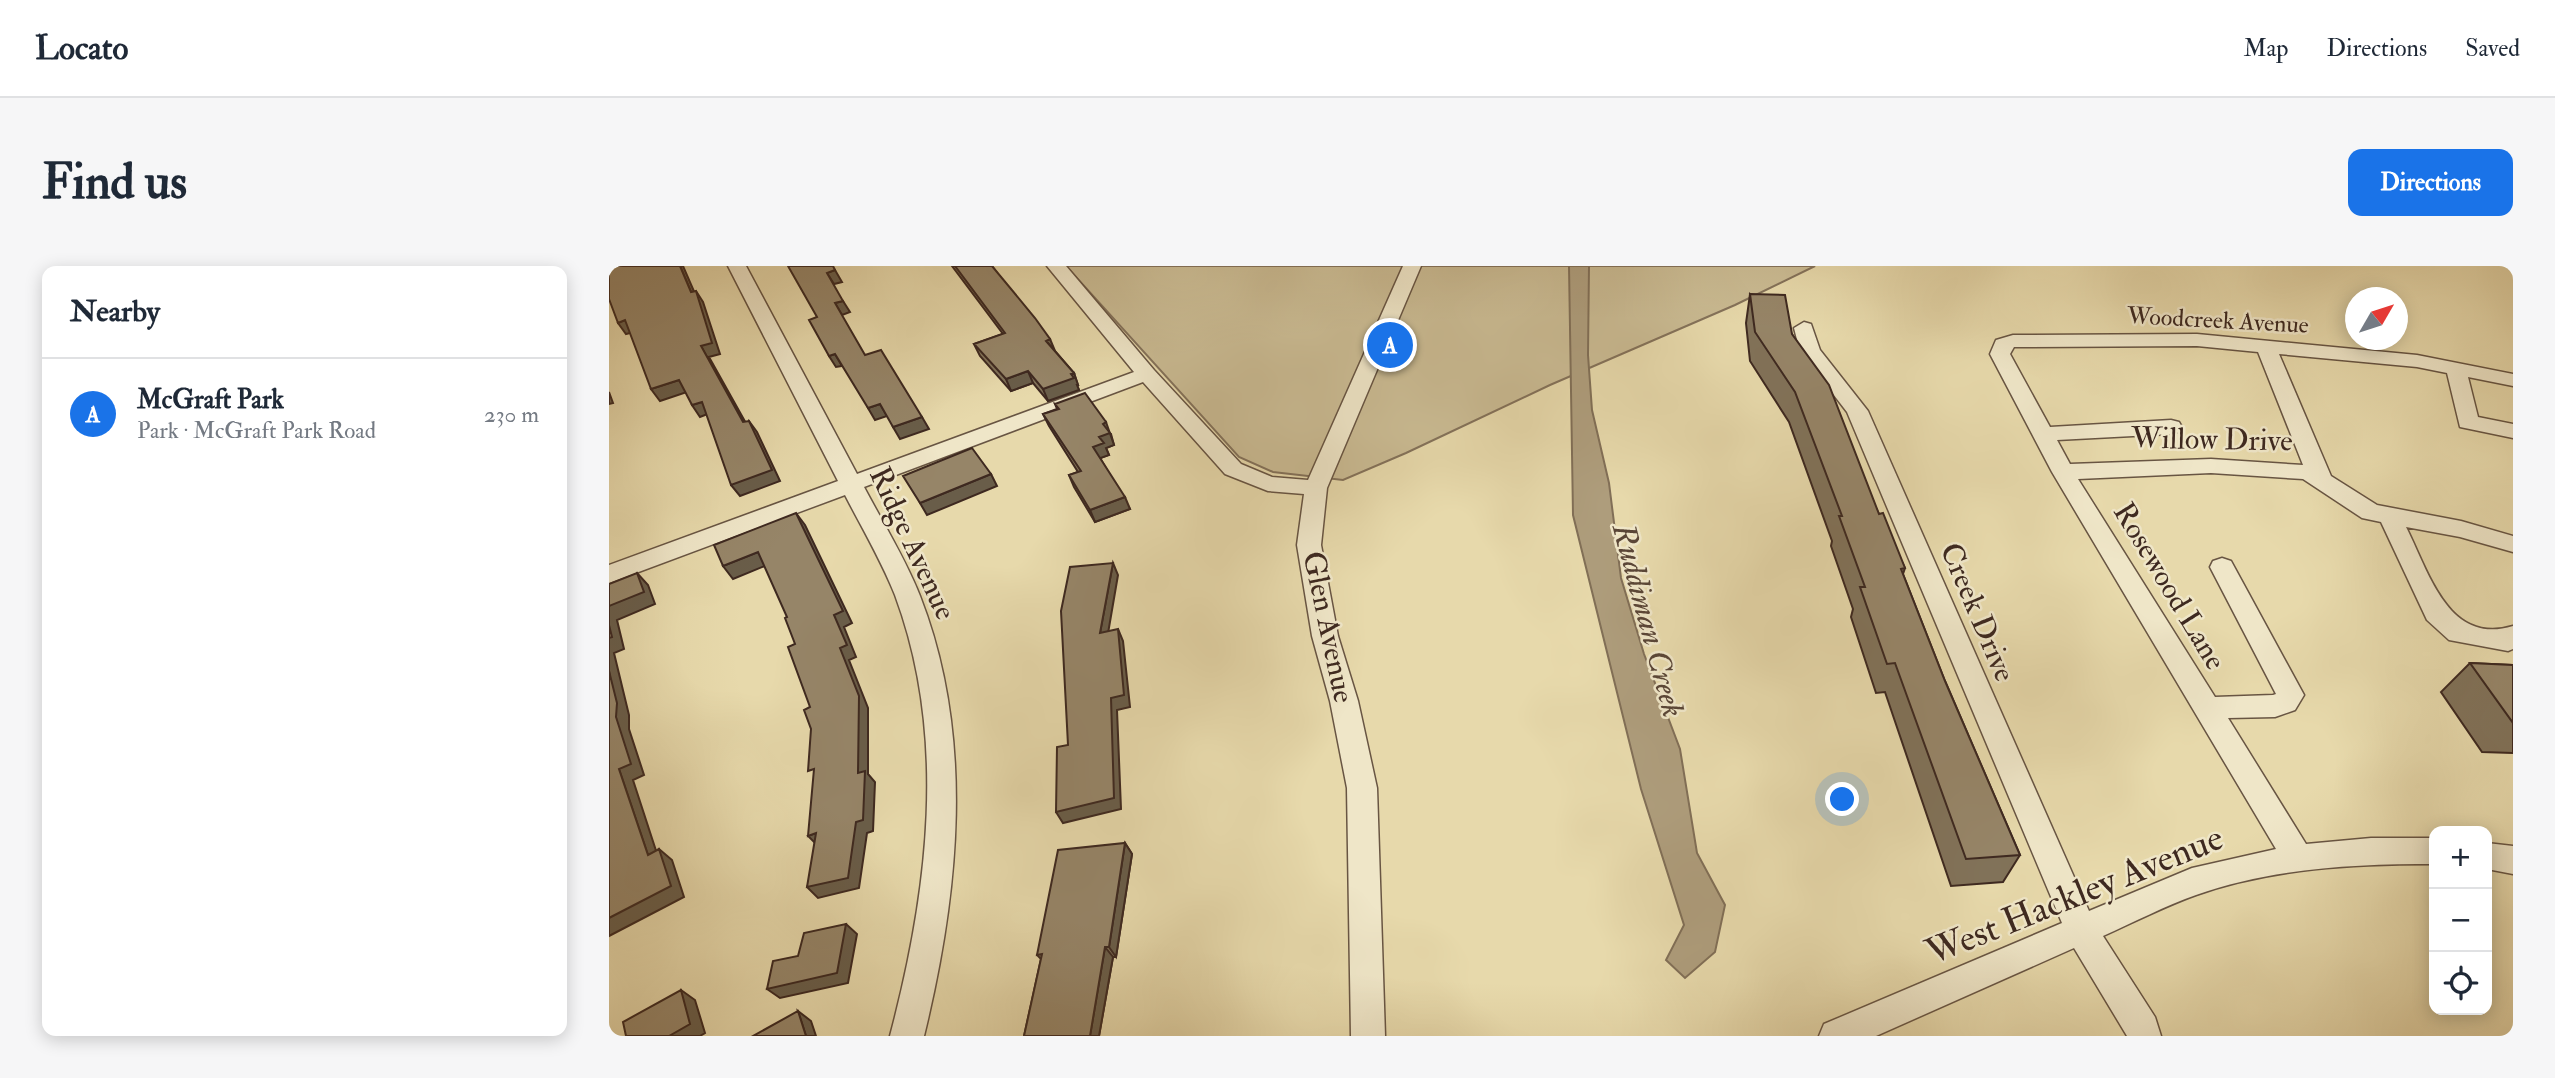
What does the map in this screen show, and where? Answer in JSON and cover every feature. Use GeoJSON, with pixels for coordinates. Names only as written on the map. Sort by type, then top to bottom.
{"type":"FeatureCollection","features":[{"type":"Feature","properties":{"kind":"street","name":"Ridge Avenue"},"geometry":{"type":"LineString","coordinates":[[737,266],[913,609],[928,660],[937,708],[941,795],[936,894],[907,1036]]}},
{"type":"Feature","properties":{"kind":"street"},"geometry":{"type":"LineString","coordinates":[[1056,266],[1147,374],[1233,469],[1268,484],[1316,488]]}},
{"type":"Feature","properties":{"kind":"street","name":"Glen Avenue"},"geometry":{"type":"LineString","coordinates":[[1368,1036],[1362,788],[1344,701],[1325,636],[1309,545],[1316,488],[1412,266]]}},
{"type":"Feature","properties":{"kind":"street","name":"Creek Drive"},"geometry":{"type":"LineString","coordinates":[[1804,328],[1809,351],[1857,411],[2081,930],[2143,1029],[2144,1036]]}},
{"type":"Feature","properties":{"kind":"street","name":"Woodcreek Avenue"},"geometry":{"type":"LineString","coordinates":[[2003,344],[2013,341],[2197,340],[2417,361],[2513,380]]}},
{"type":"Feature","properties":{"kind":"street","name":"Rosewood Lane"},"geometry":{"type":"LineString","coordinates":[[2003,344],[2000,354],[2063,472],[2297,856]]}},
{"type":"Feature","properties":{"kind":"street"},"geometry":{"type":"LineString","coordinates":[[2266,347],[2321,480]]}},
{"type":"Feature","properties":{"kind":"street"},"geometry":{"type":"LineString","coordinates":[[2456,369],[2468,422],[2513,431]]}},
{"type":"Feature","properties":{"kind":"street"},"geometry":{"type":"LineString","coordinates":[[609,574],[1147,374]]}},
{"type":"Feature","properties":{"kind":"street"},"geometry":{"type":"LineString","coordinates":[[2042,434],[2171,427]]}},
{"type":"Feature","properties":{"kind":"street","name":"Willow Drive"},"geometry":{"type":"LineString","coordinates":[[2063,472],[2211,466],[2308,472],[2370,512],[2461,529],[2513,544]]}},
{"type":"Feature","properties":{"kind":"street"},"geometry":{"type":"LineString","coordinates":[[2389,515],[2436,613],[2458,633],[2508,641],[2513,636]]}},
{"type":"Feature","properties":{"kind":"street"},"geometry":{"type":"LineString","coordinates":[[2207,708],[2275,706],[2285,702],[2290,695],[2223,567]]}},
{"type":"Feature","properties":{"kind":"street","name":"West Hackley Avenue"},"geometry":{"type":"LineString","coordinates":[[1836,1036],[2192,882],[2247,866],[2297,856],[2381,849],[2429,851]]}},
{"type":"Feature","properties":{"kind":"street"},"geometry":{"type":"LineString","coordinates":[[2492,857],[2513,860]]}},
{"type":"Feature","properties":{"kind":"shaded area"},"geometry":{"type":"Polygon","coordinates":[[[1066,266],[1815,266],[1735,305],[1550,385],[1343,480],[1273,472],[1239,457],[1066,266]]]}},
{"type":"Feature","properties":{"kind":"shaded area"},"geometry":{"type":"Polygon","coordinates":[[[1569,266],[1589,266],[1588,355],[1592,410],[1609,483],[1621,578],[1644,654],[1680,749],[1697,853],[1725,905],[1715,952],[1685,978],[1666,960],[1684,925],[1641,789],[1573,515],[1569,266]]]}},
{"type":"Feature","properties":{"kind":"building"},"geometry":{"type":"Polygon","coordinates":[[[609,266],[680,266],[691,292],[696,291],[712,343],[701,346],[743,422],[749,421],[772,470],[731,485],[702,402],[692,405],[679,380],[651,389],[625,320],[618,323],[609,299],[609,266]]]}},
{"type":"Feature","properties":{"kind":"building"},"geometry":{"type":"Polygon","coordinates":[[[788,266],[833,266],[835,270],[827,273],[843,301],[835,303],[865,355],[881,350],[922,417],[893,427],[880,404],[868,408],[835,354],[829,356],[809,320],[817,317],[788,266]]]}},
{"type":"Feature","properties":{"kind":"building"},"geometry":{"type":"Polygon","coordinates":[[[955,266],[992,266],[1035,318],[1050,339],[1046,341],[1074,373],[1071,374],[1074,378],[1043,389],[1028,371],[1006,379],[974,344],[1005,333],[955,266]]]}},
{"type":"Feature","properties":{"kind":"building"},"geometry":{"type":"Polygon","coordinates":[[[1750,294],[1785,295],[1792,334],[1829,385],[1879,514],[1883,513],[1905,568],[1901,569],[1945,681],[2020,855],[1966,859],[1895,663],[1887,664],[1860,587],[1865,587],[1839,516],[1842,516],[1795,392],[1755,332],[1750,294]]]}},
{"type":"Feature","properties":{"kind":"building"},"geometry":{"type":"Polygon","coordinates":[[[1085,393],[1106,422],[1103,424],[1110,433],[1099,437],[1104,443],[1093,447],[1125,497],[1090,510],[1069,475],[1081,471],[1043,414],[1059,409],[1055,404],[1085,393]]]}},
{"type":"Feature","properties":{"kind":"building"},"geometry":{"type":"Polygon","coordinates":[[[972,448],[991,474],[920,503],[903,476],[972,448]]]}},
{"type":"Feature","properties":{"kind":"building"},"geometry":{"type":"Polygon","coordinates":[[[796,513],[843,611],[834,615],[847,645],[840,648],[859,696],[858,773],[865,771],[863,820],[856,822],[848,878],[807,887],[816,833],[808,836],[814,769],[808,771],[811,729],[804,710],[810,707],[788,647],[795,644],[785,618],[787,617],[758,552],[723,566],[714,545],[796,513]]]}},
{"type":"Feature","properties":{"kind":"building"},"geometry":{"type":"Polygon","coordinates":[[[1113,563],[1100,633],[1118,629],[1124,695],[1111,698],[1114,798],[1056,812],[1057,747],[1068,745],[1061,611],[1070,567],[1113,563]]]}},
{"type":"Feature","properties":{"kind":"building"},"geometry":{"type":"Polygon","coordinates":[[[637,573],[644,592],[609,606],[609,584],[637,573]]]}},
{"type":"Feature","properties":{"kind":"building"},"geometry":{"type":"Polygon","coordinates":[[[2470,663],[2513,665],[2513,723],[2470,663]]]}},
{"type":"Feature","properties":{"kind":"building"},"geometry":{"type":"Polygon","coordinates":[[[609,671],[617,703],[616,717],[631,764],[619,769],[648,855],[659,849],[671,886],[609,918],[609,671]]]}},
{"type":"Feature","properties":{"kind":"building"},"geometry":{"type":"Polygon","coordinates":[[[1125,843],[1109,947],[1105,947],[1090,1036],[1024,1036],[1042,954],[1037,955],[1058,850],[1125,843]]]}},
{"type":"Feature","properties":{"kind":"building"},"geometry":{"type":"Polygon","coordinates":[[[846,924],[837,973],[767,989],[773,961],[798,956],[804,933],[846,924]]]}},
{"type":"Feature","properties":{"kind":"building"},"geometry":{"type":"Polygon","coordinates":[[[681,990],[690,1024],[669,1036],[626,1036],[623,1022],[681,990]]]}},
{"type":"Feature","properties":{"kind":"building"},"geometry":{"type":"Polygon","coordinates":[[[798,1011],[806,1036],[753,1036],[798,1011]]]}},
{"type":"Feature","properties":{"kind":"place","name":"McGraft Park"},"geometry":{"type":"Point","coordinates":[1390,345]}},
{"type":"Feature","properties":{"kind":"water label","name":"Ruddiman Creek"},"geometry":{"type":"Point","coordinates":[1649,620]}}]}
